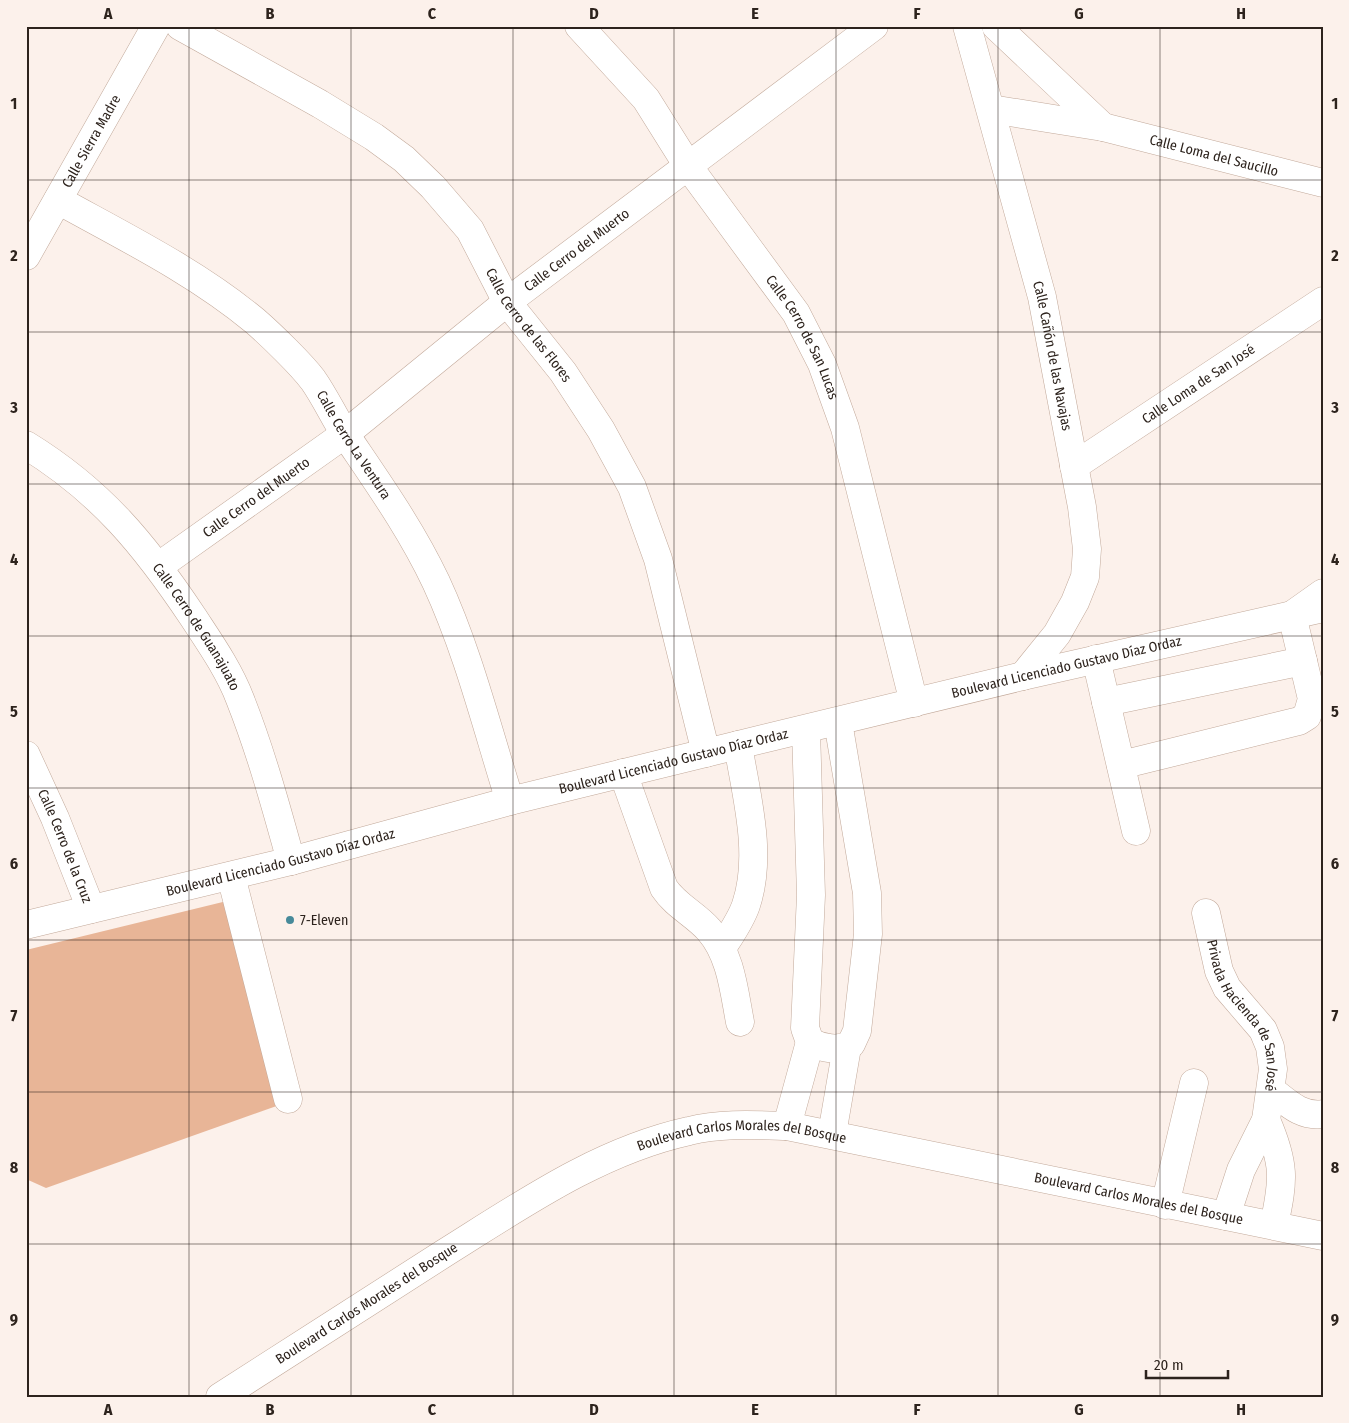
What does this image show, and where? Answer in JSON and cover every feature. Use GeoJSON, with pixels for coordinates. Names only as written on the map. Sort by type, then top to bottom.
{"type":"FeatureCollection","features":[{"type":"Feature","properties":{"kind":"street","name":"Calle Sierra Madre"},"geometry":{"type":"LineString","coordinates":[[26,256],[156,26]]}},
{"type":"Feature","properties":{"kind":"street","name":"Calle Cerro de las Flores"},"geometry":{"type":"LineString","coordinates":[[180,26],[320,104],[404,159],[433,187],[470,230],[507,302],[563,372],[601,430],[632,487],[658,558],[706,753]]}},
{"type":"Feature","properties":{"kind":"street","name":"Calle Cerro de San Lucas"},"geometry":{"type":"LineString","coordinates":[[579,26],[646,99],[688,166],[796,313],[822,364],[845,428],[914,702]]}},
{"type":"Feature","properties":{"kind":"street","name":"Calle Cerro del Muerto"},"geometry":{"type":"LineString","coordinates":[[159,566],[345,434],[507,302],[874,26]]}},
{"type":"Feature","properties":{"kind":"street","name":"Calle Cañón de las Navajas"},"geometry":{"type":"LineString","coordinates":[[967,26],[1042,297],[1074,466],[1087,549],[1084,577],[1076,602],[1057,634],[1022,676]]}},
{"type":"Feature","properties":{"kind":"street","name":"Calle Loma del Saucillo"},"geometry":{"type":"LineString","coordinates":[[996,26],[1103,127]]}},
{"type":"Feature","properties":{"kind":"street","name":"Calle Loma del Saucillo"},"geometry":{"type":"LineString","coordinates":[[991,109],[1103,127],[1323,183]]}},
{"type":"Feature","properties":{"kind":"street","name":"Calle Cerro La Ventura"},"geometry":{"type":"LineString","coordinates":[[58,200],[178,267],[256,322],[313,380],[345,434],[390,499],[436,583],[466,661],[510,802]]}},
{"type":"Feature","properties":{"kind":"street","name":"Calle Loma de San José"},"geometry":{"type":"LineString","coordinates":[[1074,466],[1323,300]]}},
{"type":"Feature","properties":{"kind":"street","name":"Calle Cerro de Guanajuato"},"geometry":{"type":"LineString","coordinates":[[26,445],[60,466],[99,499],[129,530],[159,566],[209,642],[239,697],[266,773],[291,861]]}},
{"type":"Feature","properties":{"kind":"street"},"geometry":{"type":"LineString","coordinates":[[1121,765],[1299,721],[1307,716],[1312,699],[1292,616],[1323,593]]}},
{"type":"Feature","properties":{"kind":"street","name":"Boulevard Licenciado Gustavo Díaz Ordaz"},"geometry":{"type":"LineString","coordinates":[[26,925],[291,861],[623,773],[1022,676],[1323,608]]}},
{"type":"Feature","properties":{"kind":"street"},"geometry":{"type":"LineString","coordinates":[[1096,659],[1136,831]]}},
{"type":"Feature","properties":{"kind":"street"},"geometry":{"type":"LineString","coordinates":[[1106,702],[1303,661]]}},
{"type":"Feature","properties":{"kind":"street"},"geometry":{"type":"LineString","coordinates":[[832,1134],[846,1047],[854,1039],[857,1031],[868,922],[867,893],[838,722]]}},
{"type":"Feature","properties":{"kind":"street"},"geometry":{"type":"LineString","coordinates":[[787,1126],[810,1042],[804,1019],[811,896],[806,730]]}},
{"type":"Feature","properties":{"kind":"street"},"geometry":{"type":"LineString","coordinates":[[722,948],[740,919],[746,903],[752,874],[752,836],[738,745]]}},
{"type":"Feature","properties":{"kind":"street","name":"Calle Cerro de la Cruz"},"geometry":{"type":"LineString","coordinates":[[26,755],[55,818],[91,909]]}},
{"type":"Feature","properties":{"kind":"street"},"geometry":{"type":"LineString","coordinates":[[623,773],[664,888],[674,902],[709,930],[722,948],[740,1022]]}},
{"type":"Feature","properties":{"kind":"street"},"geometry":{"type":"LineString","coordinates":[[231,876],[288,1099]]}},
{"type":"Feature","properties":{"kind":"street","name":"Privada Hacienda de San José"},"geometry":{"type":"LineString","coordinates":[[1206,913],[1219,971],[1227,988],[1263,1030],[1270,1048],[1273,1069],[1266,1120]]}},
{"type":"Feature","properties":{"kind":"street"},"geometry":{"type":"LineString","coordinates":[[810,1042],[834,1048],[846,1047]]}},
{"type":"Feature","properties":{"kind":"street"},"geometry":{"type":"LineString","coordinates":[[1165,1205],[1194,1082]]}},
{"type":"Feature","properties":{"kind":"street"},"geometry":{"type":"LineString","coordinates":[[1271,1090],[1299,1111],[1308,1114],[1323,1114]]}},
{"type":"Feature","properties":{"kind":"street"},"geometry":{"type":"LineString","coordinates":[[1226,1216],[1241,1170],[1266,1120]]}},
{"type":"Feature","properties":{"kind":"street"},"geometry":{"type":"LineString","coordinates":[[1266,1120],[1277,1147],[1282,1166],[1282,1186],[1274,1225]]}},
{"type":"Feature","properties":{"kind":"street","name":"Boulevard Carlos Morales del Bosque"},"geometry":{"type":"LineString","coordinates":[[220,1397],[544,1191],[603,1160],[689,1130],[727,1125],[787,1126],[1323,1236]]}},
{"type":"Feature","properties":{"kind":"shaded area"},"geometry":{"type":"Polygon","coordinates":[[[231,900],[285,1103],[46,1188],[26,1179],[26,950],[231,900]]]}},
{"type":"Feature","properties":{"kind":"place","name":"7-Eleven"},"geometry":{"type":"Point","coordinates":[290,920]}}]}
